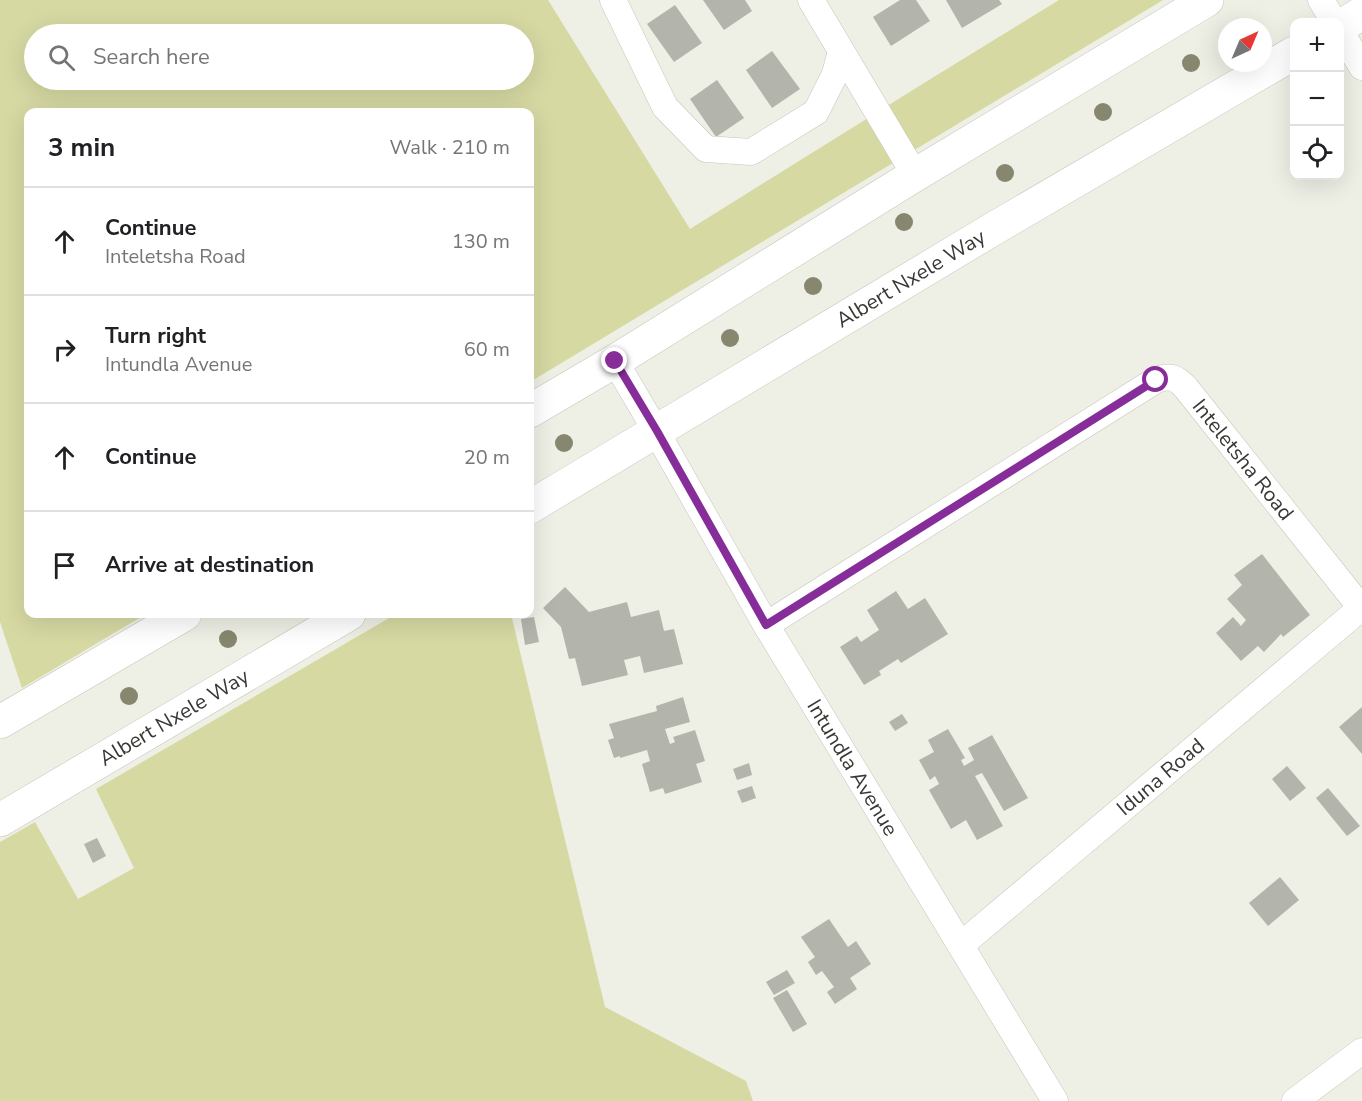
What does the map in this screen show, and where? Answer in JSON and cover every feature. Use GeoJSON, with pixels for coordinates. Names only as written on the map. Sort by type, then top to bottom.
{"type":"FeatureCollection","features":[{"type":"Feature","properties":{"kind":"main road"},"geometry":{"type":"LineString","coordinates":[[534,409],[915,175],[1207,0]]}},
{"type":"Feature","properties":{"kind":"main road"},"geometry":{"type":"LineString","coordinates":[[1344,26],[1362,13]]}},
{"type":"Feature","properties":{"kind":"main road","name":"Albert Nxele Way"},"geometry":{"type":"LineString","coordinates":[[534,505],[993,229],[1290,55]]}},
{"type":"Feature","properties":{"kind":"main road"},"geometry":{"type":"LineString","coordinates":[[0,722],[178,618]]}},
{"type":"Feature","properties":{"kind":"main road","name":"Albert Nxele Way"},"geometry":{"type":"LineString","coordinates":[[0,820],[342,618]]}},
{"type":"Feature","properties":{"kind":"street"},"geometry":{"type":"LineString","coordinates":[[613,0],[665,107],[706,149],[751,152],[816,112],[836,74],[841,51]]}},
{"type":"Feature","properties":{"kind":"street"},"geometry":{"type":"LineString","coordinates":[[811,0],[915,175]]}},
{"type":"Feature","properties":{"kind":"street"},"geometry":{"type":"LineString","coordinates":[[1321,0],[1332,18]]}},
{"type":"Feature","properties":{"kind":"street"},"geometry":{"type":"LineString","coordinates":[[1344,36],[1362,67]]}},
{"type":"Feature","properties":{"kind":"street","name":"Intundla Avenue"},"geometry":{"type":"LineString","coordinates":[[615,361],[766,625],[1055,1101]]}},
{"type":"Feature","properties":{"kind":"street","name":"Inteletsha Road"},"geometry":{"type":"LineString","coordinates":[[766,625],[1163,377],[1175,378],[1186,388],[1362,608]]}},
{"type":"Feature","properties":{"kind":"street","name":"Iduna Road"},"geometry":{"type":"LineString","coordinates":[[961,945],[1362,608]]}},
{"type":"Feature","properties":{"kind":"street"},"geometry":{"type":"LineString","coordinates":[[1295,1101],[1362,1051]]}},
{"type":"Feature","properties":{"kind":"green space"},"geometry":{"type":"Polygon","coordinates":[[[0,0],[548,0],[690,229],[1059,0],[1163,0],[534,380],[534,108],[24,108],[24,618],[139,618],[22,688],[0,622],[0,0]]]}},
{"type":"Feature","properties":{"kind":"green space"},"geometry":{"type":"Polygon","coordinates":[[[389,618],[512,618],[605,1007],[746,1081],[753,1101],[0,1101],[0,842],[35,822],[78,899],[134,868],[96,789],[389,618]]]}},
{"type":"Feature","properties":{"kind":"building"},"geometry":{"type":"Polygon","coordinates":[[[703,0],[745,0],[752,11],[724,30],[703,0]]]}},
{"type":"Feature","properties":{"kind":"building"},"geometry":{"type":"Polygon","coordinates":[[[900,0],[916,0],[930,21],[891,46],[873,17],[900,0]]]}},
{"type":"Feature","properties":{"kind":"building"},"geometry":{"type":"Polygon","coordinates":[[[946,0],[999,0],[1002,4],[962,28],[946,0]]]}},
{"type":"Feature","properties":{"kind":"building"},"geometry":{"type":"Polygon","coordinates":[[[675,5],[702,43],[674,62],[647,24],[675,5]]]}},
{"type":"Feature","properties":{"kind":"building"},"geometry":{"type":"Polygon","coordinates":[[[772,51],[800,89],[772,108],[746,70],[772,51]]]}},
{"type":"Feature","properties":{"kind":"building"},"geometry":{"type":"Polygon","coordinates":[[[717,80],[744,118],[716,137],[690,99],[717,80]]]}},
{"type":"Feature","properties":{"kind":"building"},"geometry":{"type":"Polygon","coordinates":[[[1262,554],[1310,615],[1283,637],[1281,634],[1264,652],[1258,646],[1241,661],[1216,633],[1233,617],[1241,626],[1246,620],[1227,599],[1242,585],[1234,575],[1262,554]]]}},
{"type":"Feature","properties":{"kind":"building"},"geometry":{"type":"Polygon","coordinates":[[[565,587],[589,612],[627,602],[631,617],[659,610],[664,631],[674,629],[683,664],[644,673],[640,656],[624,660],[628,675],[582,686],[575,658],[569,659],[561,627],[543,608],[565,587]]]}},
{"type":"Feature","properties":{"kind":"building"},"geometry":{"type":"Polygon","coordinates":[[[896,591],[908,609],[925,598],[948,634],[901,663],[898,659],[879,671],[881,675],[864,685],[840,647],[857,636],[861,642],[879,630],[867,610],[896,591]]]}},
{"type":"Feature","properties":{"kind":"building"},"geometry":{"type":"Polygon","coordinates":[[[534,617],[539,642],[525,645],[521,619],[534,617]]]}},
{"type":"Feature","properties":{"kind":"building"},"geometry":{"type":"Polygon","coordinates":[[[683,697],[690,722],[665,729],[670,744],[675,742],[673,737],[695,730],[705,761],[696,764],[702,782],[665,794],[663,788],[650,792],[642,764],[650,761],[647,750],[614,758],[608,740],[614,738],[609,724],[657,711],[656,706],[683,697]]]}},
{"type":"Feature","properties":{"kind":"building"},"geometry":{"type":"Polygon","coordinates":[[[1362,707],[1362,754],[1339,727],[1362,707]]]}},
{"type":"Feature","properties":{"kind":"building"},"geometry":{"type":"Polygon","coordinates":[[[902,714],[908,723],[895,731],[889,722],[902,714]]]}},
{"type":"Feature","properties":{"kind":"building"},"geometry":{"type":"Polygon","coordinates":[[[948,729],[965,758],[961,760],[964,766],[974,760],[968,748],[992,735],[1028,798],[1004,811],[982,773],[975,776],[1003,826],[977,840],[966,820],[951,829],[929,790],[939,784],[935,776],[930,780],[919,760],[934,752],[928,740],[948,729]]]}},
{"type":"Feature","properties":{"kind":"building"},"geometry":{"type":"Polygon","coordinates":[[[749,763],[752,775],[737,780],[733,769],[749,763]]]}},
{"type":"Feature","properties":{"kind":"building"},"geometry":{"type":"Polygon","coordinates":[[[1287,766],[1306,788],[1290,801],[1272,779],[1287,766]]]}},
{"type":"Feature","properties":{"kind":"building"},"geometry":{"type":"Polygon","coordinates":[[[752,786],[756,798],[742,803],[737,791],[752,786]]]}},
{"type":"Feature","properties":{"kind":"building"},"geometry":{"type":"Polygon","coordinates":[[[1328,788],[1360,826],[1347,836],[1316,798],[1328,788]]]}},
{"type":"Feature","properties":{"kind":"building"},"geometry":{"type":"Polygon","coordinates":[[[97,838],[106,856],[93,863],[84,844],[97,838]]]}},
{"type":"Feature","properties":{"kind":"building"},"geometry":{"type":"Polygon","coordinates":[[[1280,877],[1299,900],[1268,926],[1249,903],[1280,877]]]}},
{"type":"Feature","properties":{"kind":"building"},"geometry":{"type":"Polygon","coordinates":[[[829,919],[848,947],[856,941],[871,964],[850,978],[857,989],[835,1004],[827,992],[834,987],[822,971],[816,975],[808,962],[815,957],[801,937],[829,919]]]}},
{"type":"Feature","properties":{"kind":"building"},"geometry":{"type":"Polygon","coordinates":[[[787,970],[795,983],[774,995],[766,982],[787,970]]]}},
{"type":"Feature","properties":{"kind":"building"},"geometry":{"type":"Polygon","coordinates":[[[787,990],[807,1024],[793,1032],[773,998],[787,990]]]}},
{"type":"Feature","properties":{"kind":"route"},"geometry":{"type":"LineString","coordinates":[[615,361],[766,625],[1156,380]]}}]}
